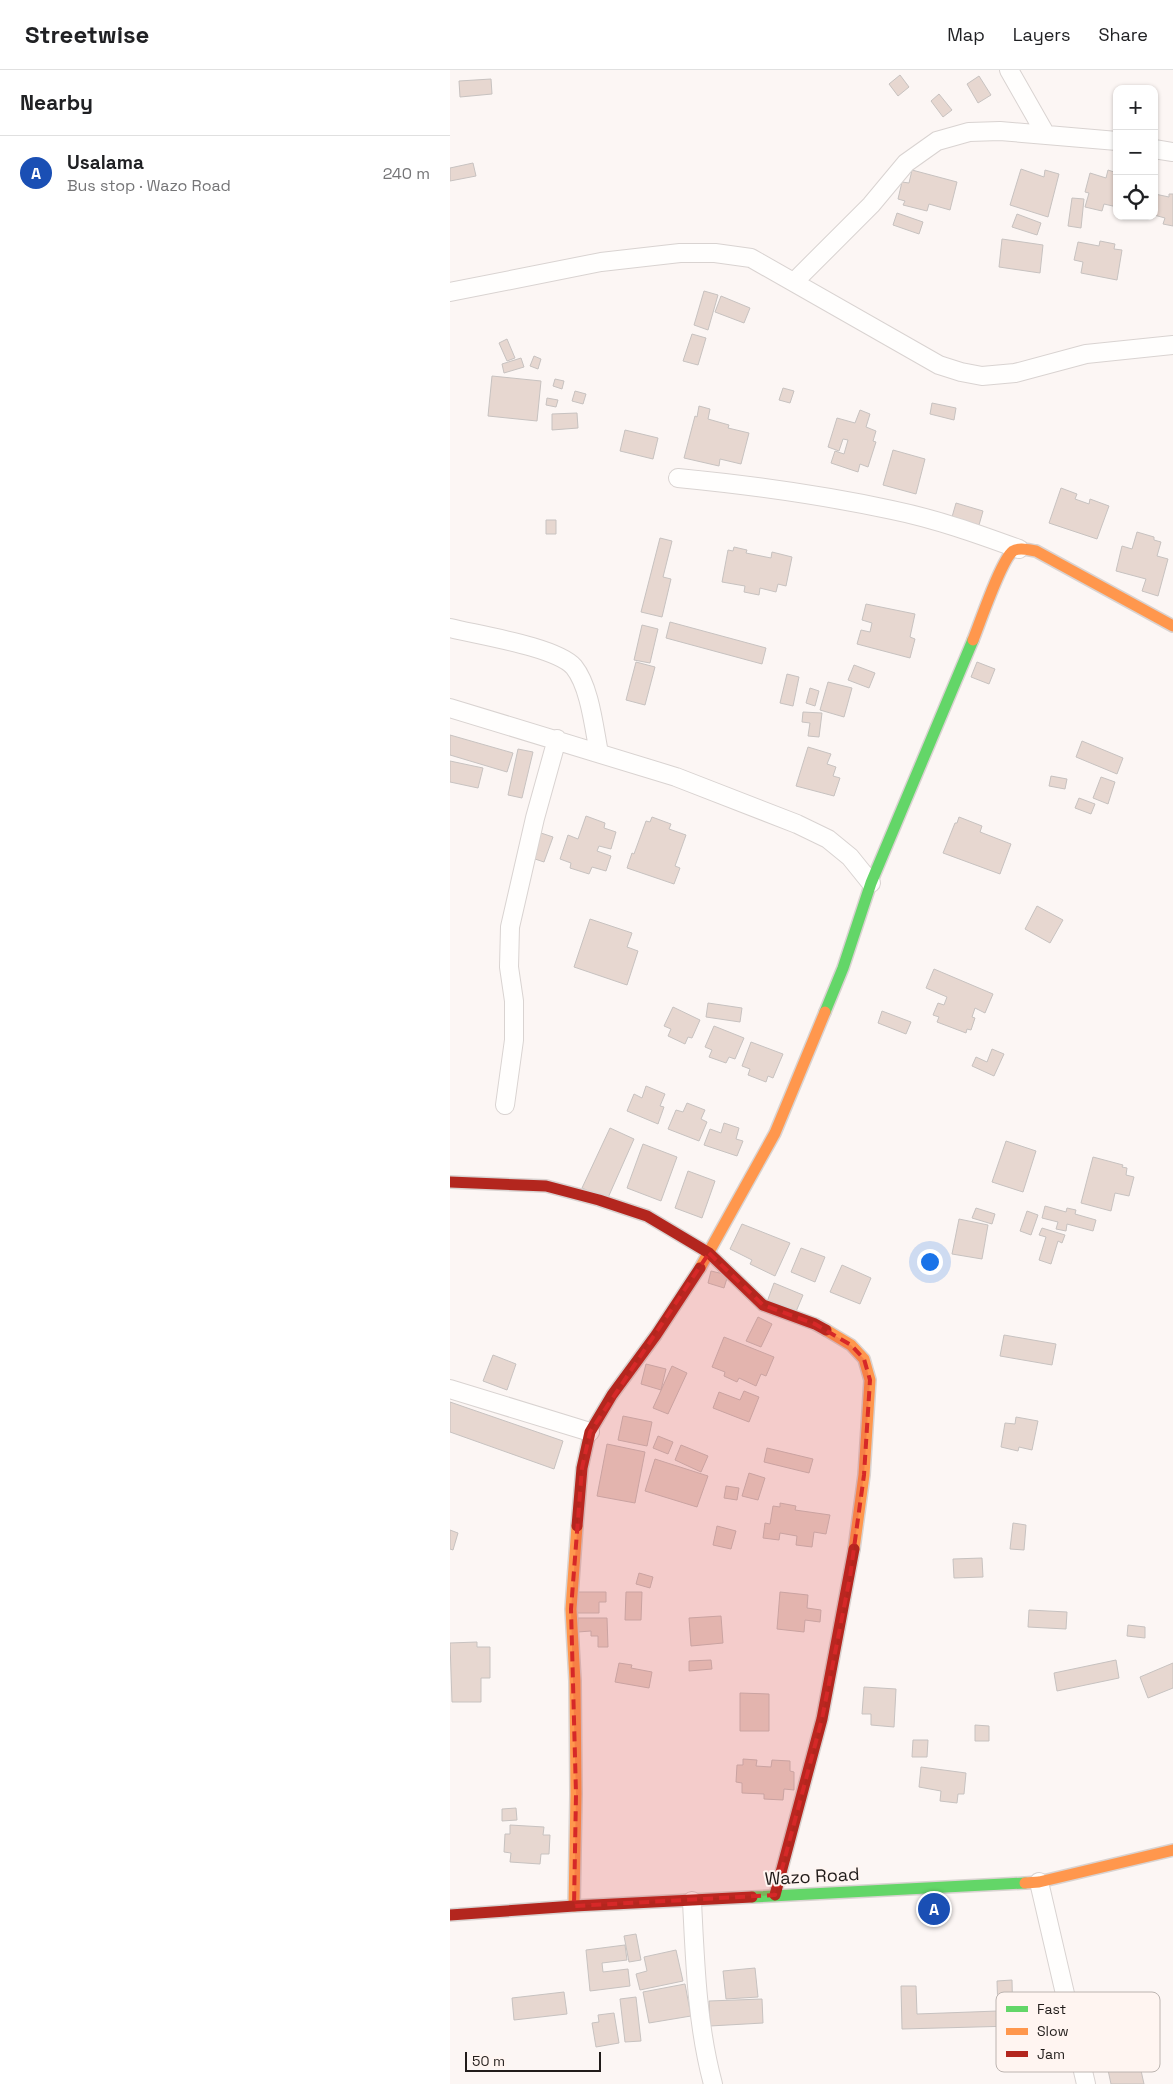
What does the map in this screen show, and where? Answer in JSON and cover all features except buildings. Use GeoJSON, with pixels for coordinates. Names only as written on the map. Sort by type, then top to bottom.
{"type":"FeatureCollection","features":[{"type":"Feature","properties":{"kind":"street"},"geometry":{"type":"LineString","coordinates":[[1009,70],[1046,135]]}},
{"type":"Feature","properties":{"kind":"street"},"geometry":{"type":"LineString","coordinates":[[794,282],[870,205],[906,164],[937,141],[969,132],[1000,131],[1113,141]]}},
{"type":"Feature","properties":{"kind":"street"},"geometry":{"type":"LineString","coordinates":[[1158,149],[1173,152]]}},
{"type":"Feature","properties":{"kind":"street"},"geometry":{"type":"LineString","coordinates":[[450,292],[601,262],[680,253],[715,253],[751,258],[939,365],[962,372],[982,376],[1014,372],[1086,354],[1173,346]]}},
{"type":"Feature","properties":{"kind":"street"},"geometry":{"type":"LineString","coordinates":[[678,478],[738,484],[893,510],[951,526],[1020,549],[1036,551],[1173,626]]}},
{"type":"Feature","properties":{"kind":"street"},"geometry":{"type":"LineString","coordinates":[[574,1906],[576,1794],[575,1681],[571,1610],[582,1468],[590,1432],[612,1395],[656,1335],[709,1253],[776,1133],[843,968],[871,883],[974,638],[995,583],[1012,552],[1020,549]]}},
{"type":"Feature","properties":{"kind":"street"},"geometry":{"type":"LineString","coordinates":[[450,628],[548,652],[564,658],[575,668],[583,684],[599,752]]}},
{"type":"Feature","properties":{"kind":"street"},"geometry":{"type":"LineString","coordinates":[[450,708],[557,739],[676,777],[797,824],[828,839],[850,857],[871,883]]}},
{"type":"Feature","properties":{"kind":"street"},"geometry":{"type":"LineString","coordinates":[[505,1106],[514,1040],[514,1001],[509,966],[510,927],[535,818],[557,739]]}},
{"type":"Feature","properties":{"kind":"street"},"geometry":{"type":"LineString","coordinates":[[450,1182],[546,1186],[599,1200],[647,1216],[709,1253],[763,1305],[815,1324],[851,1345],[864,1359],[870,1380],[864,1475],[850,1577],[822,1719],[776,1895]]}},
{"type":"Feature","properties":{"kind":"street"},"geometry":{"type":"LineString","coordinates":[[450,1389],[590,1432]]}},
{"type":"Feature","properties":{"kind":"street","name":"Wazo Road"},"geometry":{"type":"LineString","coordinates":[[450,1915],[574,1906],[1040,1882],[1173,1850]]}},
{"type":"Feature","properties":{"kind":"street"},"geometry":{"type":"LineString","coordinates":[[1040,1882],[1065,1992]]}},
{"type":"Feature","properties":{"kind":"street"},"geometry":{"type":"LineString","coordinates":[[692,1901],[701,2021],[713,2084]]}},
{"type":"Feature","properties":{"kind":"highlighted area"},"geometry":{"type":"Polygon","coordinates":[[[709,1253],[763,1305],[815,1324],[851,1345],[864,1359],[870,1380],[864,1475],[850,1577],[822,1719],[775,1895],[574,1906],[576,1794],[571,1609],[582,1468],[590,1432],[709,1253]]]}},
{"type":"Feature","properties":{"kind":"traffic: fast"},"geometry":{"type":"LineString","coordinates":[[825,1012],[843,968],[871,883],[973,640]]}},
{"type":"Feature","properties":{"kind":"traffic: fast"},"geometry":{"type":"LineString","coordinates":[[752,1897],[1025,1883]]}},
{"type":"Feature","properties":{"kind":"traffic: slow"},"geometry":{"type":"LineString","coordinates":[[973,640],[1003,566],[1013,551],[1018,549],[1036,551],[1173,626]]}},
{"type":"Feature","properties":{"kind":"traffic: slow"},"geometry":{"type":"LineString","coordinates":[[700,1268],[775,1133],[825,1012]]}},
{"type":"Feature","properties":{"kind":"traffic: slow"},"geometry":{"type":"LineString","coordinates":[[826,1330],[851,1345],[864,1359],[870,1380],[864,1475],[854,1549]]}},
{"type":"Feature","properties":{"kind":"traffic: slow"},"geometry":{"type":"LineString","coordinates":[[574,1906],[576,1794],[575,1681],[571,1609],[577,1526]]}},
{"type":"Feature","properties":{"kind":"traffic: slow"},"geometry":{"type":"LineString","coordinates":[[1025,1883],[1039,1882],[1173,1850]]}},
{"type":"Feature","properties":{"kind":"traffic: jam"},"geometry":{"type":"LineString","coordinates":[[450,1182],[546,1186],[599,1200],[647,1216],[709,1253],[763,1305],[815,1324],[826,1330]]}},
{"type":"Feature","properties":{"kind":"traffic: jam"},"geometry":{"type":"LineString","coordinates":[[577,1526],[582,1468],[590,1432],[612,1395],[656,1335],[700,1268]]}},
{"type":"Feature","properties":{"kind":"traffic: jam"},"geometry":{"type":"LineString","coordinates":[[775,1895],[822,1719],[854,1549]]}},
{"type":"Feature","properties":{"kind":"traffic: jam"},"geometry":{"type":"LineString","coordinates":[[450,1915],[574,1906],[752,1897]]}},
{"type":"Feature","properties":{"kind":"place","name":"Usalama"},"geometry":{"type":"Point","coordinates":[934,1909]}}]}
